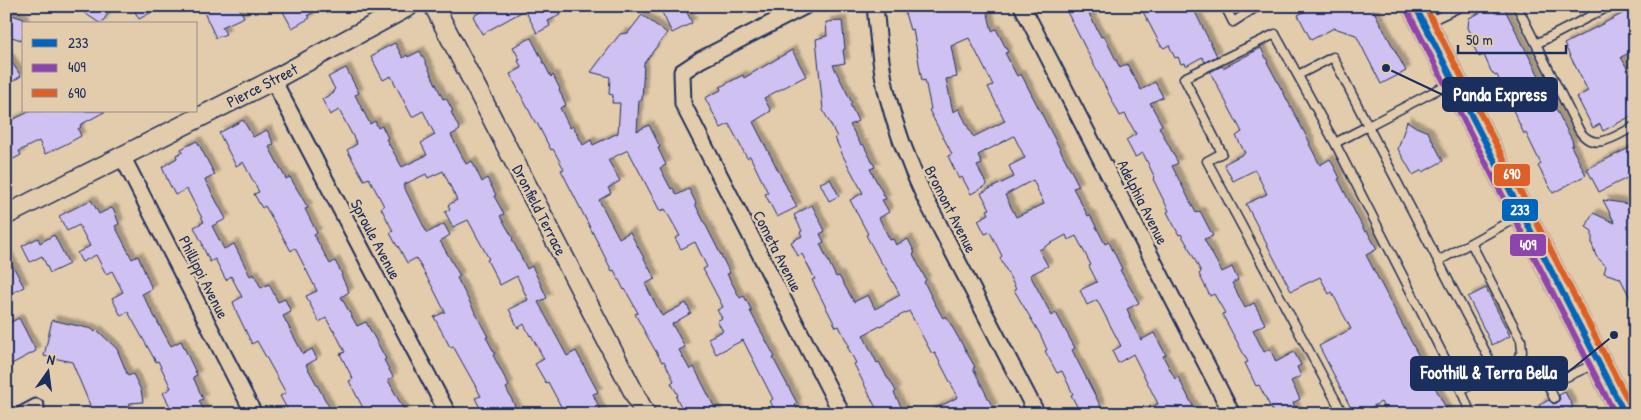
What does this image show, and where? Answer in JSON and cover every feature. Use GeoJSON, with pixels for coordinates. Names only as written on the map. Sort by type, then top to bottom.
{"type":"FeatureCollection","features":[{"type":"Feature","properties":{"kind":"main road"},"geometry":{"type":"LineString","coordinates":[[1420,12],[1454,82],[1625,414]]}},
{"type":"Feature","properties":{"kind":"street","name":"Pierce Street"},"geometry":{"type":"LineString","coordinates":[[6,215],[273,80],[409,6]]}},
{"type":"Feature","properties":{"kind":"street","name":"Dronfield Terrace"},"geometry":{"type":"LineString","coordinates":[[434,6],[645,414]]}},
{"type":"Feature","properties":{"kind":"street","name":"Cometa Avenue"},"geometry":{"type":"LineString","coordinates":[[805,6],[700,60],[682,72],[683,104],[842,414]]}},
{"type":"Feature","properties":{"kind":"street","name":"Bromont Avenue"},"geometry":{"type":"LineString","coordinates":[[875,6],[887,93],[910,166],[1037,414]]}},
{"type":"Feature","properties":{"kind":"street","name":"Adelphia Avenue"},"geometry":{"type":"LineString","coordinates":[[1022,6],[1232,414]]}},
{"type":"Feature","properties":{"kind":"street","name":"Sproule Avenue"},"geometry":{"type":"LineString","coordinates":[[273,80],[448,414]]}},
{"type":"Feature","properties":{"kind":"street","name":"Phillippi Avenue"},"geometry":{"type":"LineString","coordinates":[[122,156],[254,414]]}},
{"type":"Feature","properties":{"kind":"lane"},"geometry":{"type":"LineString","coordinates":[[1225,6],[1233,22],[1258,6]]}},
{"type":"Feature","properties":{"kind":"lane"},"geometry":{"type":"LineString","coordinates":[[1420,12],[1462,6]]}},
{"type":"Feature","properties":{"kind":"lane"},"geometry":{"type":"LineString","coordinates":[[1517,6],[1579,130],[1585,138],[1595,143],[1600,143],[1635,126]]}},
{"type":"Feature","properties":{"kind":"lane"},"geometry":{"type":"LineString","coordinates":[[1536,44],[1610,6]]}},
{"type":"Feature","properties":{"kind":"lane"},"geometry":{"type":"LineString","coordinates":[[1343,414],[1206,161],[1222,153],[1184,78],[1275,34],[1335,143],[1461,390],[1471,414]]}},
{"type":"Feature","properties":{"kind":"lane"},"geometry":{"type":"LineString","coordinates":[[1298,75],[1333,57],[1496,372]]}},
{"type":"Feature","properties":{"kind":"lane"},"geometry":{"type":"LineString","coordinates":[[1335,143],[1454,82]]}},
{"type":"Feature","properties":{"kind":"lane"},"geometry":{"type":"LineString","coordinates":[[1438,261],[1522,214]]}},
{"type":"Feature","properties":{"kind":"lane"},"geometry":{"type":"LineString","coordinates":[[1461,390],[1516,361],[1522,352],[1521,340],[1471,243]]}},
{"type":"Feature","properties":{"kind":"lane"},"geometry":{"type":"LineString","coordinates":[[1554,398],[1548,385],[1598,362]]}},
{"type":"Feature","properties":{"kind":"building"},"geometry":{"type":"Polygon","coordinates":[[[74,6],[113,6],[102,22],[98,22],[74,6]]]}},
{"type":"Feature","properties":{"kind":"building"},"geometry":{"type":"Polygon","coordinates":[[[132,6],[163,6],[139,19],[132,6]]]}},
{"type":"Feature","properties":{"kind":"building"},"geometry":{"type":"Polygon","coordinates":[[[201,6],[238,6],[244,17],[222,27],[226,34],[216,38],[201,6]]]}},
{"type":"Feature","properties":{"kind":"building"},"geometry":{"type":"Polygon","coordinates":[[[280,6],[329,6],[308,15],[310,18],[292,28],[280,6]]]}},
{"type":"Feature","properties":{"kind":"building"},"geometry":{"type":"Polygon","coordinates":[[[484,6],[555,6],[560,15],[548,21],[550,26],[537,33],[525,10],[482,34],[473,16],[485,10],[484,6]]]}},
{"type":"Feature","properties":{"kind":"building"},"geometry":{"type":"Polygon","coordinates":[[[659,6],[684,6],[692,23],[672,33],[659,6]]]}},
{"type":"Feature","properties":{"kind":"building"},"geometry":{"type":"Polygon","coordinates":[[[907,6],[986,6],[992,31],[996,29],[1008,52],[1005,53],[1017,76],[1021,74],[1079,186],[1073,188],[1105,244],[1109,242],[1122,269],[1120,270],[1139,303],[1127,309],[1129,317],[1141,340],[1154,333],[1166,355],[1163,356],[1175,379],[1178,377],[1197,414],[1139,414],[1158,404],[1133,354],[1118,363],[1112,351],[1121,346],[1097,300],[1087,305],[1080,290],[1097,282],[1089,266],[1091,265],[1076,236],[1068,240],[1066,235],[1039,250],[1048,266],[1030,275],[1052,316],[1056,313],[1075,348],[1072,350],[1101,407],[1089,414],[1081,414],[1062,371],[1057,373],[1045,351],[1047,350],[1040,334],[1014,290],[1016,289],[1000,258],[1002,256],[990,232],[985,234],[978,220],[989,214],[987,210],[990,209],[981,193],[1014,177],[1009,166],[1025,158],[1014,136],[978,155],[982,164],[977,166],[987,185],[971,194],[962,177],[959,179],[948,156],[952,154],[929,110],[931,109],[925,80],[922,81],[913,29],[910,30],[904,10],[908,9],[907,6]],[[969,38],[951,46],[957,77],[946,79],[953,112],[959,109],[973,137],[1005,121],[988,87],[993,85],[969,38]],[[1033,180],[1005,195],[1016,217],[1044,204],[1033,180]]]}},
{"type":"Feature","properties":{"kind":"building"},"geometry":{"type":"Polygon","coordinates":[[[1064,6],[1085,6],[1101,37],[1104,36],[1120,68],[1127,64],[1141,90],[1155,82],[1163,97],[1150,103],[1162,125],[1159,127],[1178,163],[1172,166],[1196,213],[1200,211],[1213,236],[1204,239],[1222,272],[1232,267],[1238,280],[1232,283],[1245,308],[1254,303],[1265,324],[1253,330],[1264,352],[1270,349],[1276,362],[1294,352],[1301,365],[1297,367],[1301,376],[1291,381],[1300,399],[1293,403],[1298,414],[1274,414],[1259,385],[1256,386],[1245,363],[1248,362],[1222,314],[1225,313],[1214,294],[1210,296],[1188,246],[1181,234],[1179,235],[1167,212],[1169,211],[1153,179],[1155,178],[1143,153],[1135,157],[1126,140],[1136,134],[1125,114],[1120,116],[1064,6]]]}},
{"type":"Feature","properties":{"kind":"building"},"geometry":{"type":"Polygon","coordinates":[[[1140,6],[1192,6],[1217,56],[1205,62],[1202,57],[1186,66],[1185,63],[1181,64],[1178,57],[1175,58],[1169,45],[1164,48],[1161,46],[1140,6]]]}},
{"type":"Feature","properties":{"kind":"building"},"geometry":{"type":"Polygon","coordinates":[[[1315,6],[1371,6],[1406,71],[1381,84],[1356,35],[1334,28],[1311,40],[1298,15],[1315,6]]]}},
{"type":"Feature","properties":{"kind":"building"},"geometry":{"type":"Polygon","coordinates":[[[1492,7],[1495,13],[1504,8],[1572,140],[1573,145],[1571,146],[1586,175],[1553,193],[1538,166],[1541,164],[1526,133],[1524,134],[1497,75],[1495,76],[1491,71],[1484,55],[1479,57],[1473,45],[1476,43],[1468,28],[1469,18],[1492,7]]]}},
{"type":"Feature","properties":{"kind":"building"},"geometry":{"type":"Polygon","coordinates":[[[1635,7],[1635,50],[1621,57],[1635,83],[1635,114],[1603,131],[1600,124],[1593,128],[1577,97],[1588,91],[1564,44],[1635,7]]]}},
{"type":"Feature","properties":{"kind":"building"},"geometry":{"type":"Polygon","coordinates":[[[6,13],[24,19],[24,22],[22,22],[22,40],[6,35],[6,13]]]}},
{"type":"Feature","properties":{"kind":"building"},"geometry":{"type":"Polygon","coordinates":[[[642,15],[667,33],[644,63],[642,100],[639,100],[637,131],[649,125],[660,147],[658,148],[666,165],[660,168],[671,189],[673,188],[677,195],[689,189],[730,273],[727,274],[740,298],[744,296],[775,357],[773,358],[797,403],[795,405],[799,414],[777,414],[770,401],[773,399],[743,340],[716,354],[708,338],[723,331],[717,321],[722,318],[717,310],[723,307],[703,269],[707,267],[695,242],[681,249],[675,238],[680,236],[665,209],[660,211],[628,150],[608,160],[620,181],[608,188],[611,193],[599,200],[619,238],[630,232],[655,279],[645,284],[662,316],[686,303],[691,313],[672,324],[685,347],[679,350],[690,370],[694,367],[718,414],[685,414],[676,397],[678,395],[671,383],[674,381],[664,361],[662,362],[635,314],[638,313],[614,270],[612,271],[561,170],[564,169],[536,124],[510,74],[522,68],[513,47],[531,38],[551,77],[553,75],[560,89],[566,105],[560,108],[570,128],[573,126],[583,145],[591,140],[593,145],[618,133],[620,103],[612,103],[613,95],[609,94],[610,77],[591,72],[620,34],[628,33],[642,15]]]}},
{"type":"Feature","properties":{"kind":"building"},"geometry":{"type":"Polygon","coordinates":[[[842,21],[845,63],[833,65],[852,103],[850,104],[858,121],[850,125],[875,167],[870,169],[886,199],[882,200],[889,212],[879,218],[890,240],[893,239],[896,245],[908,239],[926,280],[924,282],[943,318],[946,316],[975,367],[973,368],[993,408],[990,409],[993,414],[926,414],[958,397],[935,353],[932,354],[909,311],[863,335],[877,363],[879,362],[896,391],[894,393],[905,414],[879,414],[854,364],[856,363],[839,326],[836,327],[812,280],[815,279],[802,254],[798,256],[791,242],[802,236],[800,232],[802,231],[794,215],[812,205],[825,231],[820,234],[824,242],[820,244],[836,277],[839,276],[854,302],[868,295],[875,309],[900,295],[866,235],[868,234],[850,200],[863,193],[844,158],[835,138],[837,137],[823,110],[816,39],[827,36],[826,22],[842,21]]]}},
{"type":"Feature","properties":{"kind":"building"},"geometry":{"type":"Polygon","coordinates":[[[395,43],[403,58],[420,51],[443,99],[446,98],[453,111],[451,112],[460,130],[451,135],[466,164],[472,161],[482,182],[487,178],[504,214],[500,216],[513,238],[527,269],[532,266],[547,298],[538,302],[567,356],[576,351],[598,392],[593,394],[602,414],[565,414],[548,382],[546,383],[535,364],[544,359],[524,324],[518,328],[509,309],[528,300],[517,276],[500,285],[487,260],[489,259],[468,220],[453,227],[445,212],[450,209],[448,205],[457,200],[443,171],[428,178],[426,174],[403,185],[427,233],[444,224],[450,235],[440,241],[460,276],[457,278],[488,337],[486,337],[495,354],[493,355],[509,386],[506,388],[519,414],[483,414],[475,398],[481,396],[453,346],[450,347],[434,317],[445,312],[433,288],[416,258],[407,263],[397,246],[390,233],[393,231],[381,208],[384,206],[369,178],[364,180],[347,150],[357,144],[339,110],[330,115],[322,99],[334,93],[335,89],[328,77],[346,68],[359,93],[355,95],[370,124],[375,121],[378,128],[382,126],[388,138],[386,139],[402,167],[427,155],[421,143],[435,135],[423,111],[412,117],[391,76],[383,80],[371,57],[395,43]]]}},
{"type":"Feature","properties":{"kind":"building"},"geometry":{"type":"Polygon","coordinates":[[[1261,48],[1320,165],[1330,159],[1365,232],[1367,231],[1377,249],[1366,255],[1449,414],[1387,414],[1381,402],[1359,414],[1354,414],[1319,346],[1351,329],[1332,292],[1329,294],[1320,277],[1291,291],[1246,204],[1267,194],[1255,170],[1233,181],[1224,164],[1245,153],[1236,136],[1242,132],[1210,72],[1222,66],[1223,68],[1261,48]]]}},
{"type":"Feature","properties":{"kind":"building"},"geometry":{"type":"Polygon","coordinates":[[[792,50],[806,76],[764,98],[771,111],[753,122],[797,207],[777,217],[765,194],[768,193],[750,156],[747,158],[729,124],[721,128],[705,98],[721,90],[720,87],[743,75],[744,78],[792,50]]]}},
{"type":"Feature","properties":{"kind":"building"},"geometry":{"type":"Polygon","coordinates":[[[6,54],[21,76],[6,86],[6,54]]]}},
{"type":"Feature","properties":{"kind":"building"},"geometry":{"type":"Polygon","coordinates":[[[29,112],[104,112],[80,125],[81,127],[78,129],[81,136],[66,144],[45,154],[39,141],[19,151],[21,155],[6,163],[6,123],[29,112]]]}},
{"type":"Feature","properties":{"kind":"building"},"geometry":{"type":"Polygon","coordinates":[[[243,120],[253,137],[267,130],[274,144],[269,147],[286,179],[290,177],[308,208],[305,209],[317,233],[314,235],[330,264],[335,261],[342,274],[349,292],[341,297],[357,326],[366,322],[386,359],[384,360],[393,377],[388,380],[406,414],[366,414],[349,381],[353,379],[340,354],[345,352],[334,330],[326,318],[319,322],[306,296],[317,291],[295,248],[291,251],[265,206],[262,208],[254,194],[259,192],[243,162],[236,166],[219,133],[243,120]]]}},
{"type":"Feature","properties":{"kind":"building"},"geometry":{"type":"Polygon","coordinates":[[[1407,121],[1428,132],[1443,161],[1423,172],[1422,170],[1413,175],[1398,149],[1407,121]]]}},
{"type":"Feature","properties":{"kind":"building"},"geometry":{"type":"Polygon","coordinates":[[[197,141],[215,175],[205,180],[226,219],[212,226],[224,249],[234,244],[250,276],[254,274],[261,288],[269,284],[278,302],[285,299],[291,312],[283,316],[303,354],[312,349],[317,359],[306,365],[333,414],[290,414],[280,396],[286,393],[257,341],[252,344],[237,313],[233,302],[242,297],[231,276],[226,280],[215,259],[210,262],[202,245],[194,227],[204,222],[187,189],[175,195],[168,181],[162,167],[177,158],[176,155],[183,152],[181,149],[197,141]]]}},
{"type":"Feature","properties":{"kind":"building"},"geometry":{"type":"Polygon","coordinates":[[[1635,145],[1635,174],[1599,192],[1587,169],[1635,145]]]}},
{"type":"Feature","properties":{"kind":"building"},"geometry":{"type":"Polygon","coordinates":[[[830,179],[839,196],[829,201],[820,183],[830,179]]]}},
{"type":"Feature","properties":{"kind":"building"},"geometry":{"type":"Polygon","coordinates":[[[91,200],[99,214],[111,208],[114,210],[119,224],[115,226],[132,259],[138,256],[152,289],[142,294],[171,346],[181,341],[197,375],[193,377],[203,399],[199,401],[206,414],[174,414],[163,393],[171,388],[158,361],[156,362],[128,312],[121,316],[112,298],[123,292],[112,271],[106,274],[96,255],[82,262],[77,253],[90,246],[79,225],[67,231],[59,216],[91,200]]]}},
{"type":"Feature","properties":{"kind":"building"},"geometry":{"type":"Polygon","coordinates":[[[1603,200],[1635,205],[1635,307],[1620,278],[1604,273],[1606,266],[1596,256],[1592,244],[1592,231],[1586,227],[1593,213],[1615,223],[1603,200]]]}},
{"type":"Feature","properties":{"kind":"building"},"geometry":{"type":"Polygon","coordinates":[[[54,235],[69,264],[50,273],[42,256],[30,262],[22,246],[38,238],[40,243],[54,235]]]}},
{"type":"Feature","properties":{"kind":"building"},"geometry":{"type":"Polygon","coordinates":[[[6,253],[24,287],[6,296],[6,253]]]}},
{"type":"Feature","properties":{"kind":"building"},"geometry":{"type":"Polygon","coordinates":[[[1486,288],[1510,336],[1492,345],[1468,297],[1486,288]]]}},
{"type":"Feature","properties":{"kind":"building"},"geometry":{"type":"Polygon","coordinates":[[[19,318],[36,351],[6,367],[6,325],[19,318]]]}},
{"type":"Feature","properties":{"kind":"building"},"geometry":{"type":"Polygon","coordinates":[[[52,320],[92,329],[95,332],[97,330],[117,349],[128,376],[133,374],[141,390],[143,402],[130,403],[126,414],[87,414],[90,405],[72,362],[44,356],[52,320]]]}},
{"type":"Feature","properties":{"kind":"building"},"geometry":{"type":"Polygon","coordinates":[[[1565,392],[1573,407],[1566,411],[1563,408],[1559,408],[1555,414],[1543,414],[1539,405],[1549,400],[1553,404],[1557,403],[1560,399],[1559,395],[1565,392]]]}},
{"type":"Feature","properties":{"kind":"transit line","name":"233"},"geometry":{"type":"LineString","coordinates":[[1415,6],[1625,414]]}},
{"type":"Feature","properties":{"kind":"transit line","name":"690"},"geometry":{"type":"LineString","coordinates":[[1425,6],[1633,410]]}},
{"type":"Feature","properties":{"kind":"transit line","name":"409"},"geometry":{"type":"LineString","coordinates":[[1407,10],[1615,414]]}},
{"type":"Feature","properties":{"kind":"place","name":"Panda Express"},"geometry":{"type":"Point","coordinates":[1386,68]}},
{"type":"Feature","properties":{"kind":"place","name":"Foothill & Terra Bella"},"geometry":{"type":"Point","coordinates":[1614,335]}}]}
